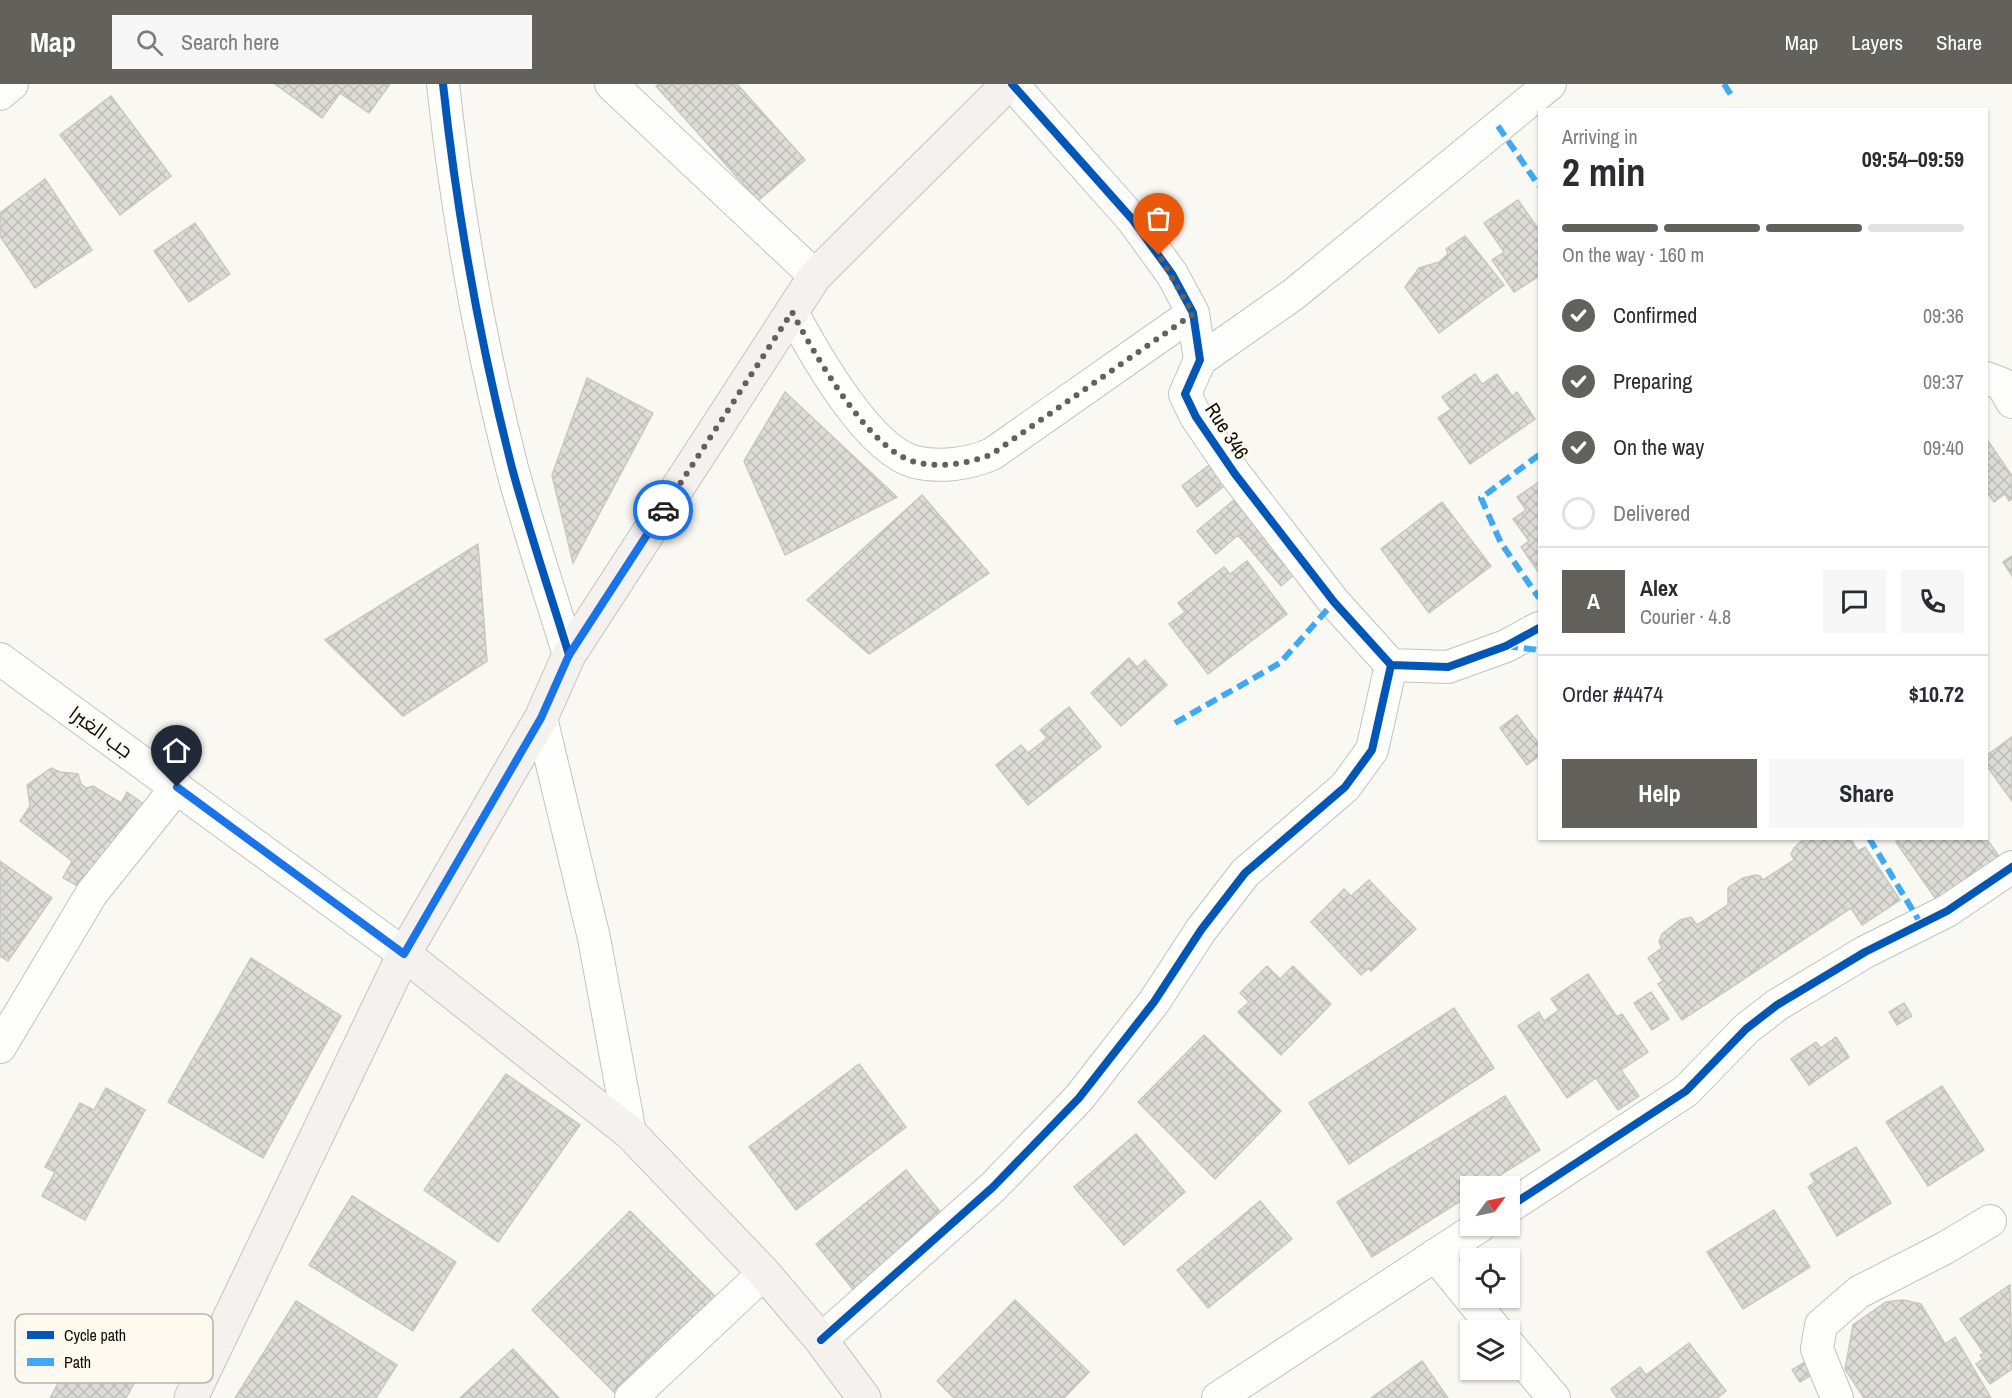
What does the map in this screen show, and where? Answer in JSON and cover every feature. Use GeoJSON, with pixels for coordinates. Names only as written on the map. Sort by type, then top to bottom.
{"type":"FeatureCollection","features":[{"type":"Feature","properties":{"kind":"main road"},"geometry":{"type":"LineString","coordinates":[[213,1352],[404,954],[541,718],[569,655],[816,276],[1010,84]]}},
{"type":"Feature","properties":{"kind":"main road"},"geometry":{"type":"LineString","coordinates":[[404,954],[630,1133],[764,1273],[821,1340],[864,1398]]}},
{"type":"Feature","properties":{"kind":"main road"},"geometry":{"type":"LineString","coordinates":[[191,1398],[198,1383]]}},
{"type":"Feature","properties":{"kind":"street"},"geometry":{"type":"LineString","coordinates":[[0,94],[12,84]]}},
{"type":"Feature","properties":{"kind":"street"},"geometry":{"type":"LineString","coordinates":[[443,84],[452,162],[484,341],[512,469],[569,655]]}},
{"type":"Feature","properties":{"kind":"street"},"geometry":{"type":"LineString","coordinates":[[611,84],[816,276]]}},
{"type":"Feature","properties":{"kind":"street"},"geometry":{"type":"LineString","coordinates":[[1010,84],[1132,219],[1172,274],[1193,314],[1200,360],[1294,294],[1550,84]]}},
{"type":"Feature","properties":{"kind":"street"},"geometry":{"type":"LineString","coordinates":[[792,312],[825,374],[885,443],[915,462],[943,464],[973,462],[992,454],[1193,314]]}},
{"type":"Feature","properties":{"kind":"street","name":"Rue 346"},"geometry":{"type":"LineString","coordinates":[[1200,360],[1185,394],[1196,417],[1235,474],[1334,602],[1391,664]]}},
{"type":"Feature","properties":{"kind":"street"},"geometry":{"type":"LineString","coordinates":[[1988,379],[2002,384],[2012,402]]}},
{"type":"Feature","properties":{"kind":"street"},"geometry":{"type":"LineString","coordinates":[[821,1340],[993,1187],[1079,1098],[1154,1002],[1201,930],[1245,873],[1345,787],[1372,750],[1391,664],[1448,667],[1506,646],[1538,628]]}},
{"type":"Feature","properties":{"kind":"street","name":"جب الغبرا"},"geometry":{"type":"LineString","coordinates":[[0,659],[404,954]]}},
{"type":"Feature","properties":{"kind":"street"},"geometry":{"type":"LineString","coordinates":[[541,718],[594,938],[630,1133]]}},
{"type":"Feature","properties":{"kind":"street"},"geometry":{"type":"LineString","coordinates":[[0,1047],[92,893],[177,787]]}},
{"type":"Feature","properties":{"kind":"street"},"geometry":{"type":"LineString","coordinates":[[1520,1200],[1686,1091],[1746,1029],[1777,1005],[1865,952],[1947,911],[2012,867]]}},
{"type":"Feature","properties":{"kind":"street"},"geometry":{"type":"LineString","coordinates":[[1837,1398],[1816,1349],[1821,1325],[1859,1292],[1990,1221]]}},
{"type":"Feature","properties":{"kind":"street"},"geometry":{"type":"LineString","coordinates":[[1218,1398],[1464,1236]]}},
{"type":"Feature","properties":{"kind":"street"},"geometry":{"type":"LineString","coordinates":[[1435,1255],[1488,1320]]}},
{"type":"Feature","properties":{"kind":"street"},"geometry":{"type":"LineString","coordinates":[[631,1398],[764,1273]]}},
{"type":"Feature","properties":{"kind":"street"},"geometry":{"type":"LineString","coordinates":[[1520,1358],[1554,1398]]}},
{"type":"Feature","properties":{"kind":"building"},"geometry":{"type":"Polygon","coordinates":[[[275,84],[390,84],[369,113],[340,93],[322,118],[275,84]]]}},
{"type":"Feature","properties":{"kind":"building"},"geometry":{"type":"Polygon","coordinates":[[[659,84],[737,84],[805,160],[758,201],[656,86],[659,84]]]}},
{"type":"Feature","properties":{"kind":"building"},"geometry":{"type":"Polygon","coordinates":[[[111,96],[171,176],[120,215],[60,135],[111,96]]]}},
{"type":"Feature","properties":{"kind":"building"},"geometry":{"type":"Polygon","coordinates":[[[45,179],[92,250],[35,288],[0,236],[0,213],[45,179]]]}},
{"type":"Feature","properties":{"kind":"building"},"geometry":{"type":"Polygon","coordinates":[[[1518,200],[1538,226],[1538,277],[1514,292],[1492,260],[1504,252],[1484,223],[1518,200]]]}},
{"type":"Feature","properties":{"kind":"building"},"geometry":{"type":"Polygon","coordinates":[[[195,223],[230,274],[189,302],[154,251],[195,223]]]}},
{"type":"Feature","properties":{"kind":"building"},"geometry":{"type":"Polygon","coordinates":[[[1465,236],[1504,285],[1439,333],[1405,287],[1419,268],[1439,262],[1448,254],[1446,249],[1465,236]]]}},
{"type":"Feature","properties":{"kind":"building"},"geometry":{"type":"Polygon","coordinates":[[[1475,374],[1482,384],[1497,374],[1512,396],[1517,392],[1535,419],[1470,464],[1438,418],[1451,409],[1442,397],[1475,374]]]}},
{"type":"Feature","properties":{"kind":"building"},"geometry":{"type":"Polygon","coordinates":[[[587,378],[653,413],[573,563],[552,475],[587,378]]]}},
{"type":"Feature","properties":{"kind":"building"},"geometry":{"type":"Polygon","coordinates":[[[785,392],[897,497],[785,555],[744,461],[785,392]]]}},
{"type":"Feature","properties":{"kind":"building"},"geometry":{"type":"Polygon","coordinates":[[[1988,441],[2012,476],[2012,499],[2009,501],[2005,494],[1994,502],[1988,493],[1988,441]]]}},
{"type":"Feature","properties":{"kind":"building"},"geometry":{"type":"Polygon","coordinates":[[[1213,462],[1228,483],[1197,507],[1182,486],[1213,462]]]}},
{"type":"Feature","properties":{"kind":"building"},"geometry":{"type":"Polygon","coordinates":[[[1538,483],[1538,572],[1521,547],[1529,541],[1513,519],[1526,510],[1517,497],[1538,483]]]}},
{"type":"Feature","properties":{"kind":"building"},"geometry":{"type":"Polygon","coordinates":[[[922,495],[989,573],[869,654],[807,600],[922,495]]]}},
{"type":"Feature","properties":{"kind":"building"},"geometry":{"type":"Polygon","coordinates":[[[1234,500],[1296,573],[1281,586],[1238,535],[1216,554],[1197,531],[1234,500]]]}},
{"type":"Feature","properties":{"kind":"building"},"geometry":{"type":"Polygon","coordinates":[[[1442,502],[1491,566],[1429,613],[1381,549],[1442,502]]]}},
{"type":"Feature","properties":{"kind":"building"},"geometry":{"type":"Polygon","coordinates":[[[478,544],[487,661],[403,716],[325,640],[478,544]]]}},
{"type":"Feature","properties":{"kind":"building"},"geometry":{"type":"Polygon","coordinates":[[[2012,556],[2012,576],[2003,562],[2012,556]]]}},
{"type":"Feature","properties":{"kind":"building"},"geometry":{"type":"Polygon","coordinates":[[[1247,561],[1287,614],[1208,674],[1169,624],[1185,612],[1178,603],[1224,567],[1230,574],[1247,561]]]}},
{"type":"Feature","properties":{"kind":"building"},"geometry":{"type":"Polygon","coordinates":[[[1129,658],[1137,667],[1145,660],[1167,685],[1121,726],[1091,693],[1129,658]]]}},
{"type":"Feature","properties":{"kind":"building"},"geometry":{"type":"Polygon","coordinates":[[[1069,707],[1101,747],[1028,805],[996,765],[1021,745],[1028,753],[1047,738],[1040,730],[1069,707]]]}},
{"type":"Feature","properties":{"kind":"building"},"geometry":{"type":"Polygon","coordinates":[[[1517,715],[1538,743],[1538,757],[1527,765],[1500,728],[1517,715]]]}},
{"type":"Feature","properties":{"kind":"building"},"geometry":{"type":"Polygon","coordinates":[[[2012,737],[2012,801],[1988,768],[1988,755],[2012,737]]]}},
{"type":"Feature","properties":{"kind":"building"},"geometry":{"type":"Polygon","coordinates":[[[51,768],[60,772],[78,774],[81,784],[86,788],[93,786],[121,803],[127,792],[146,806],[91,893],[63,878],[72,861],[20,821],[30,806],[27,785],[51,768]]]}},
{"type":"Feature","properties":{"kind":"building"},"geometry":{"type":"Polygon","coordinates":[[[1803,840],[1851,840],[1858,851],[1865,847],[1900,900],[1862,925],[1851,908],[1682,1020],[1658,984],[1663,981],[1648,958],[1662,948],[1659,942],[1662,934],[1680,920],[1691,917],[1697,925],[1728,905],[1728,888],[1743,878],[1755,875],[1760,876],[1763,880],[1794,860],[1791,854],[1803,840]]]}},
{"type":"Feature","properties":{"kind":"building"},"geometry":{"type":"Polygon","coordinates":[[[1898,840],[1987,840],[2001,859],[1938,902],[1896,842],[1898,840]]]}},
{"type":"Feature","properties":{"kind":"building"},"geometry":{"type":"Polygon","coordinates":[[[0,861],[52,898],[8,961],[0,956],[0,861]]]}},
{"type":"Feature","properties":{"kind":"building"},"geometry":{"type":"Polygon","coordinates":[[[1369,880],[1416,929],[1371,971],[1369,968],[1361,975],[1311,922],[1344,889],[1351,896],[1369,880]]]}},
{"type":"Feature","properties":{"kind":"building"},"geometry":{"type":"Polygon","coordinates":[[[251,958],[341,1016],[263,1158],[168,1102],[251,958]]]}},
{"type":"Feature","properties":{"kind":"building"},"geometry":{"type":"Polygon","coordinates":[[[1267,966],[1280,979],[1293,966],[1331,1004],[1281,1055],[1238,1012],[1249,1002],[1240,993],[1267,966]]]}},
{"type":"Feature","properties":{"kind":"building"},"geometry":{"type":"Polygon","coordinates":[[[1588,974],[1617,1017],[1622,1014],[1648,1052],[1621,1070],[1639,1096],[1618,1110],[1596,1078],[1567,1098],[1518,1026],[1539,1012],[1544,1021],[1559,1010],[1551,999],[1588,974]]]}},
{"type":"Feature","properties":{"kind":"building"},"geometry":{"type":"Polygon","coordinates":[[[1651,992],[1669,1019],[1652,1030],[1634,1003],[1651,992]]]}},
{"type":"Feature","properties":{"kind":"building"},"geometry":{"type":"Polygon","coordinates":[[[1904,1003],[1912,1016],[1897,1025],[1889,1012],[1904,1003]]]}},
{"type":"Feature","properties":{"kind":"building"},"geometry":{"type":"Polygon","coordinates":[[[1454,1008],[1494,1068],[1349,1164],[1309,1103],[1454,1008]]]}},
{"type":"Feature","properties":{"kind":"building"},"geometry":{"type":"Polygon","coordinates":[[[1204,1035],[1281,1111],[1215,1179],[1138,1102],[1204,1035]]]}},
{"type":"Feature","properties":{"kind":"building"},"geometry":{"type":"Polygon","coordinates":[[[1836,1037],[1849,1057],[1809,1085],[1791,1059],[1816,1042],[1821,1048],[1836,1037]]]}},
{"type":"Feature","properties":{"kind":"building"},"geometry":{"type":"Polygon","coordinates":[[[859,1064],[906,1127],[796,1210],[749,1147],[859,1064]]]}},
{"type":"Feature","properties":{"kind":"building"},"geometry":{"type":"Polygon","coordinates":[[[506,1074],[580,1125],[498,1242],[424,1190],[506,1074]]]}},
{"type":"Feature","properties":{"kind":"building"},"geometry":{"type":"Polygon","coordinates":[[[1942,1086],[1984,1150],[1928,1186],[1886,1122],[1942,1086]]]}},
{"type":"Feature","properties":{"kind":"building"},"geometry":{"type":"Polygon","coordinates":[[[106,1088],[145,1110],[85,1220],[42,1196],[55,1172],[45,1167],[80,1103],[94,1110],[106,1088]]]}},
{"type":"Feature","properties":{"kind":"building"},"geometry":{"type":"Polygon","coordinates":[[[1505,1096],[1540,1150],[1499,1176],[1460,1176],[1460,1201],[1372,1257],[1337,1202],[1505,1096]]]}},
{"type":"Feature","properties":{"kind":"building"},"geometry":{"type":"Polygon","coordinates":[[[1136,1134],[1185,1192],[1124,1245],[1074,1187],[1136,1134]]]}},
{"type":"Feature","properties":{"kind":"building"},"geometry":{"type":"Polygon","coordinates":[[[1856,1147],[1891,1203],[1837,1236],[1808,1187],[1815,1182],[1810,1174],[1856,1147]]]}},
{"type":"Feature","properties":{"kind":"building"},"geometry":{"type":"Polygon","coordinates":[[[906,1170],[946,1219],[856,1293],[816,1244],[906,1170]]]}},
{"type":"Feature","properties":{"kind":"building"},"geometry":{"type":"Polygon","coordinates":[[[352,1196],[456,1262],[413,1331],[309,1265],[352,1196]]]}},
{"type":"Feature","properties":{"kind":"building"},"geometry":{"type":"Polygon","coordinates":[[[1260,1201],[1292,1239],[1208,1308],[1177,1270],[1260,1201]]]}},
{"type":"Feature","properties":{"kind":"building"},"geometry":{"type":"Polygon","coordinates":[[[1774,1210],[1810,1267],[1743,1309],[1707,1252],[1774,1210]]]}},
{"type":"Feature","properties":{"kind":"building"},"geometry":{"type":"Polygon","coordinates":[[[630,1211],[716,1297],[618,1396],[532,1310],[630,1211]]]}},
{"type":"Feature","properties":{"kind":"building"},"geometry":{"type":"Polygon","coordinates":[[[2010,1285],[2012,1369],[1990,1384],[1976,1364],[1983,1359],[1980,1355],[1984,1353],[1960,1319],[2010,1285]]]}},
{"type":"Feature","properties":{"kind":"building"},"geometry":{"type":"Polygon","coordinates":[[[1015,1300],[1089,1372],[1064,1398],[954,1398],[937,1381],[1015,1300]]]}},
{"type":"Feature","properties":{"kind":"building"},"geometry":{"type":"Polygon","coordinates":[[[1903,1300],[1921,1304],[1945,1344],[1955,1337],[1991,1398],[1864,1398],[1845,1369],[1853,1325],[1886,1302],[1903,1300]]]}},
{"type":"Feature","properties":{"kind":"building"},"geometry":{"type":"Polygon","coordinates":[[[296,1301],[397,1365],[376,1398],[235,1398],[296,1301]]]}},
{"type":"Feature","properties":{"kind":"building"},"geometry":{"type":"Polygon","coordinates":[[[1689,1343],[1726,1391],[1717,1398],[1617,1398],[1611,1389],[1640,1367],[1646,1375],[1689,1343]]]}},
{"type":"Feature","properties":{"kind":"building"},"geometry":{"type":"Polygon","coordinates":[[[513,1349],[559,1398],[460,1398],[513,1349]]]}},
{"type":"Feature","properties":{"kind":"building"},"geometry":{"type":"Polygon","coordinates":[[[1808,1360],[1816,1372],[1800,1382],[1792,1370],[1808,1360]]]}},
{"type":"Feature","properties":{"kind":"building"},"geometry":{"type":"Polygon","coordinates":[[[1422,1361],[1448,1398],[1371,1398],[1422,1361]]]}},
{"type":"Feature","properties":{"kind":"building"},"geometry":{"type":"Polygon","coordinates":[[[58,1383],[134,1383],[126,1398],[50,1398],[58,1383]]]}},
{"type":"Feature","properties":{"kind":"marked path"},"geometry":{"type":"LineString","coordinates":[[1724,84],[1733,98]]}},
{"type":"Feature","properties":{"kind":"marked path"},"geometry":{"type":"LineString","coordinates":[[1498,126],[1538,185]]}},
{"type":"Feature","properties":{"kind":"marked path"},"geometry":{"type":"LineString","coordinates":[[1538,456],[1481,498],[1501,543],[1538,597]]}},
{"type":"Feature","properties":{"kind":"marked path"},"geometry":{"type":"LineString","coordinates":[[1175,723],[1280,663],[1334,602]]}},
{"type":"Feature","properties":{"kind":"marked path"},"geometry":{"type":"LineString","coordinates":[[1506,646],[1538,650]]}},
{"type":"Feature","properties":{"kind":"marked path"},"geometry":{"type":"LineString","coordinates":[[1870,840],[1921,924]]}},
{"type":"Feature","properties":{"kind":"cycle path"},"geometry":{"type":"LineString","coordinates":[[443,84],[463,229],[500,421],[532,539],[569,655]]}},
{"type":"Feature","properties":{"kind":"cycle path"},"geometry":{"type":"LineString","coordinates":[[1012,84],[1132,219],[1172,274],[1193,313],[1200,360],[1185,394],[1196,417],[1235,474],[1334,602],[1391,665]]}},
{"type":"Feature","properties":{"kind":"cycle path"},"geometry":{"type":"LineString","coordinates":[[821,1340],[993,1187],[1079,1098],[1154,1002],[1201,930],[1245,873],[1345,787],[1372,750],[1391,665],[1448,667],[1506,646],[1538,629]]}},
{"type":"Feature","properties":{"kind":"cycle path"},"geometry":{"type":"LineString","coordinates":[[1520,1200],[1686,1091],[1746,1029],[1777,1005],[1865,952],[1947,911],[2012,867]]}},
{"type":"Feature","properties":{"kind":"way so far"},"geometry":{"type":"LineString","coordinates":[[663,510],[792,312],[825,374],[885,443],[900,455],[915,462],[943,464],[973,462],[992,454],[1193,314],[1159,255]]}},
{"type":"Feature","properties":{"kind":"route"},"geometry":{"type":"LineString","coordinates":[[177,787],[404,954],[541,718],[569,655],[663,510]]}}]}
